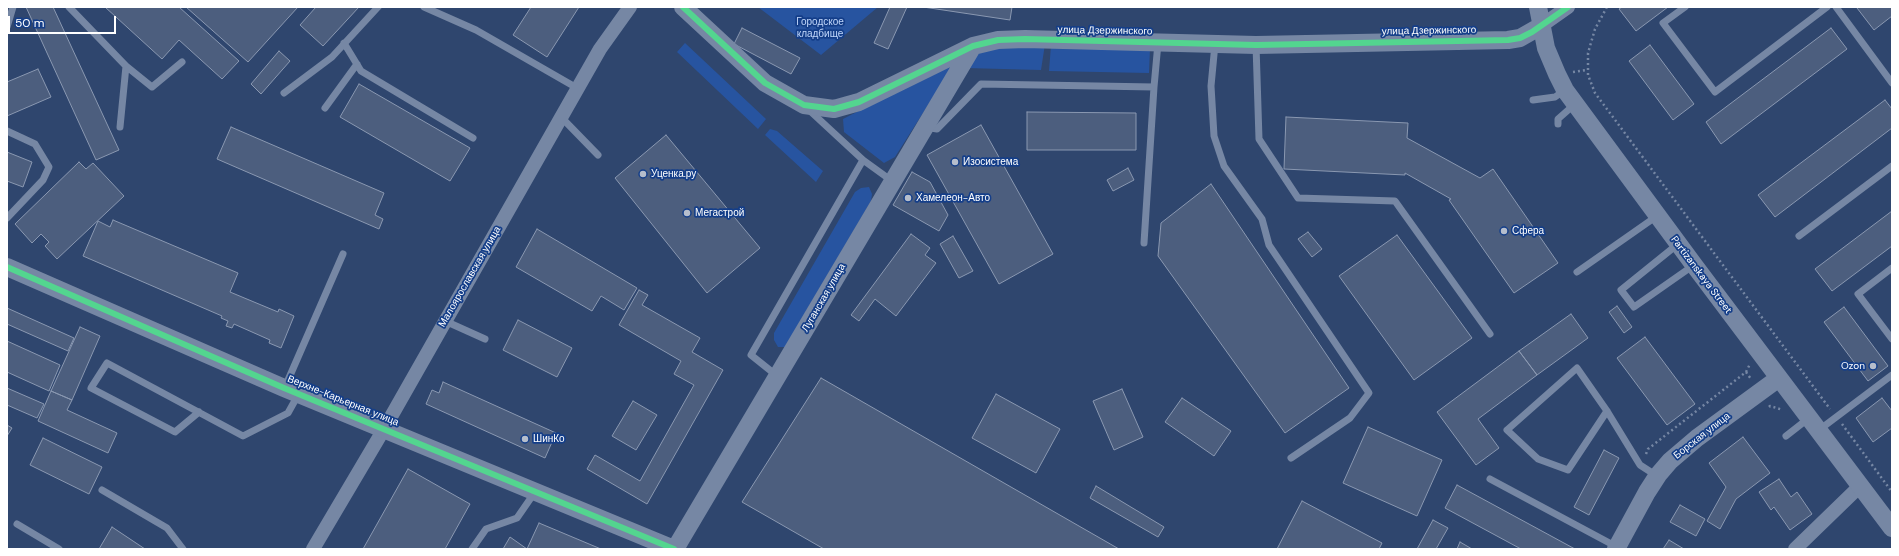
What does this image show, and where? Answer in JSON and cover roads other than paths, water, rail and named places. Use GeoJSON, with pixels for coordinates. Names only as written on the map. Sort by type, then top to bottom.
{"type":"FeatureCollection","features":[{"type":"Feature","properties":{"kind":"street","name":"Малоярославская улица"},"geometry":{"type":"LineString","coordinates":[[313,549],[384,429],[577,88],[600,49],[630,7]]}},
{"type":"Feature","properties":{"kind":"street","name":"улица Дзержинского"},"geometry":{"type":"LineString","coordinates":[[683,7],[765,83],[804,106],[834,109],[859,102],[973,46],[998,40],[1025,39],[1256,45],[1508,40],[1520,38],[1541,26],[1568,7]]}},
{"type":"Feature","properties":{"kind":"street","name":"Partizanskaya Street"},"geometry":{"type":"LineString","coordinates":[[1538,7],[1541,26],[1549,55],[1570,97],[1657,216],[1779,378],[1808,425],[1860,486],[1892,528]]}},
{"type":"Feature","properties":{"kind":"street","name":"Луганская улица"},"geometry":{"type":"LineString","coordinates":[[674,549],[778,377],[973,46]]}},
{"type":"Feature","properties":{"kind":"street","name":"Верхне-Карьерная улица"},"geometry":{"type":"LineString","coordinates":[[7,266],[291,391],[674,549]]}},
{"type":"Feature","properties":{"kind":"street","name":"Борская улица"},"geometry":{"type":"LineString","coordinates":[[1617,548],[1657,476],[1670,461],[1697,438],[1779,378]]}},
{"type":"Feature","properties":{"kind":"street"},"geometry":{"type":"LineString","coordinates":[[1796,549],[1860,486]]}},
{"type":"Feature","properties":{"kind":"lane"},"geometry":{"type":"LineString","coordinates":[[7,27],[13,7]]}},
{"type":"Feature","properties":{"kind":"lane"},"geometry":{"type":"LineString","coordinates":[[69,7],[126,66],[152,87],[182,62]]}},
{"type":"Feature","properties":{"kind":"lane"},"geometry":{"type":"LineString","coordinates":[[284,94],[332,56],[378,7]]}},
{"type":"Feature","properties":{"kind":"lane"},"geometry":{"type":"LineString","coordinates":[[424,7],[476,30],[577,88]]}},
{"type":"Feature","properties":{"kind":"lane"},"geometry":{"type":"LineString","coordinates":[[1685,7],[1663,23],[1715,92],[1827,7]]}},
{"type":"Feature","properties":{"kind":"lane"},"geometry":{"type":"LineString","coordinates":[[1836,7],[1892,83]]}},
{"type":"Feature","properties":{"kind":"lane"},"geometry":{"type":"LineString","coordinates":[[1144,243],[1158,42]]}},
{"type":"Feature","properties":{"kind":"lane"},"geometry":{"type":"LineString","coordinates":[[344,43],[361,71],[473,138]]}},
{"type":"Feature","properties":{"kind":"lane"},"geometry":{"type":"LineString","coordinates":[[1215,44],[1211,86],[1214,136],[1224,166],[1262,219],[1269,245],[1369,393],[1350,418],[1291,458]]}},
{"type":"Feature","properties":{"kind":"lane"},"geometry":{"type":"LineString","coordinates":[[1256,45],[1259,139],[1298,198],[1395,201],[1490,334]]}},
{"type":"Feature","properties":{"kind":"lane"},"geometry":{"type":"LineString","coordinates":[[325,108],[357,64]]}},
{"type":"Feature","properties":{"kind":"lane"},"geometry":{"type":"LineString","coordinates":[[120,127],[126,66]]}},
{"type":"Feature","properties":{"kind":"lane"},"geometry":{"type":"LineString","coordinates":[[925,127],[937,129],[981,84],[1154,87]]}},
{"type":"Feature","properties":{"kind":"lane"},"geometry":{"type":"LineString","coordinates":[[1534,100],[1555,97],[1570,97],[1558,118],[1558,124]]}},
{"type":"Feature","properties":{"kind":"lane"},"geometry":{"type":"LineString","coordinates":[[804,106],[863,160],[892,182]]}},
{"type":"Feature","properties":{"kind":"lane"},"geometry":{"type":"LineString","coordinates":[[561,117],[598,155]]}},
{"type":"Feature","properties":{"kind":"lane"},"geometry":{"type":"LineString","coordinates":[[7,130],[35,144],[49,167],[43,180],[7,218]]}},
{"type":"Feature","properties":{"kind":"lane"},"geometry":{"type":"LineString","coordinates":[[778,377],[751,355],[863,160]]}},
{"type":"Feature","properties":{"kind":"lane"},"geometry":{"type":"LineString","coordinates":[[1799,236],[1892,166]]}},
{"type":"Feature","properties":{"kind":"lane"},"geometry":{"type":"LineString","coordinates":[[1577,272],[1657,216]]}},
{"type":"Feature","properties":{"kind":"lane"},"geometry":{"type":"LineString","coordinates":[[1678,244],[1621,290],[1634,307],[1694,265]]}},
{"type":"Feature","properties":{"kind":"lane"},"geometry":{"type":"LineString","coordinates":[[199,412],[175,432],[92,388],[108,363],[199,412],[242,436],[288,413],[291,391],[343,254]]}},
{"type":"Feature","properties":{"kind":"lane"},"geometry":{"type":"LineString","coordinates":[[1892,268],[1858,294],[1892,339]]}},
{"type":"Feature","properties":{"kind":"lane"},"geometry":{"type":"LineString","coordinates":[[445,321],[484,339]]}},
{"type":"Feature","properties":{"kind":"lane"},"geometry":{"type":"LineString","coordinates":[[1607,411],[1568,470],[1538,459],[1507,430],[1577,368],[1607,411],[1640,465],[1657,476]]}},
{"type":"Feature","properties":{"kind":"lane"},"geometry":{"type":"LineString","coordinates":[[1786,436],[1808,425],[1836,417],[1892,374]]}},
{"type":"Feature","properties":{"kind":"lane"},"geometry":{"type":"LineString","coordinates":[[1490,479],[1617,548]]}},
{"type":"Feature","properties":{"kind":"lane"},"geometry":{"type":"LineString","coordinates":[[102,490],[166,528],[183,549]]}},
{"type":"Feature","properties":{"kind":"lane"},"geometry":{"type":"LineString","coordinates":[[472,549],[486,529],[518,518],[535,492]]}},
{"type":"Feature","properties":{"kind":"lane"},"geometry":{"type":"LineString","coordinates":[[17,524],[59,549]]}},
{"type":"Feature","properties":{"kind":"place","name":"Изосистема"},"geometry":{"type":"Point","coordinates":[955,162]}},
{"type":"Feature","properties":{"kind":"place","name":"Уценка.ру"},"geometry":{"type":"Point","coordinates":[643,174]}},
{"type":"Feature","properties":{"kind":"place","name":"Хамелеон-Авто"},"geometry":{"type":"Point","coordinates":[908,198]}},
{"type":"Feature","properties":{"kind":"place","name":"Мегастрой"},"geometry":{"type":"Point","coordinates":[687,213]}},
{"type":"Feature","properties":{"kind":"place","name":"Сфера"},"geometry":{"type":"Point","coordinates":[1504,231]}},
{"type":"Feature","properties":{"kind":"place","name":"Ozon"},"geometry":{"type":"Point","coordinates":[1873,366]}},
{"type":"Feature","properties":{"kind":"place","name":"ШинКо"},"geometry":{"type":"Point","coordinates":[525,439]}},
{"type":"Feature","properties":{"kind":"park label","name":"Городское кладбище"},"geometry":{"type":"Point","coordinates":[820,28]}}]}
